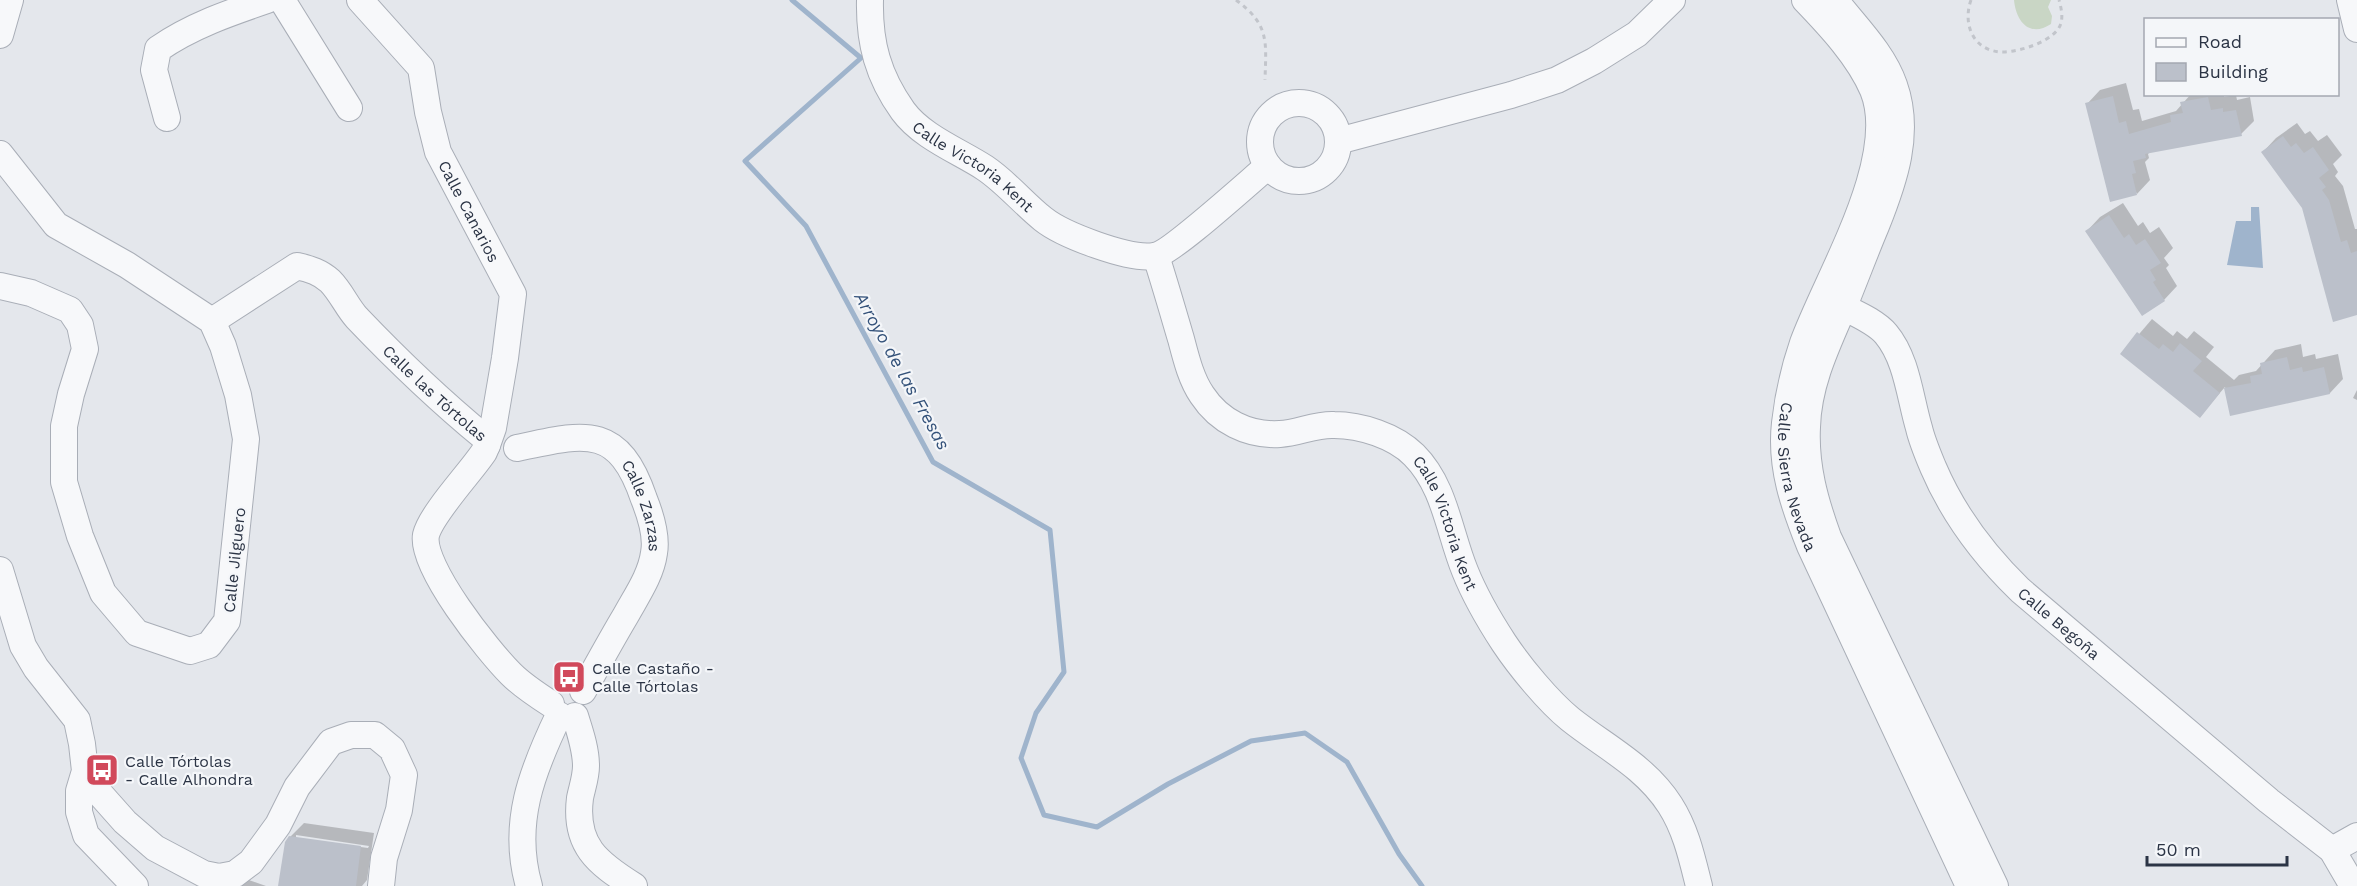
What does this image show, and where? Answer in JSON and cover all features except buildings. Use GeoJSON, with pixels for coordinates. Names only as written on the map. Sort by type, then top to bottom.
{"type":"FeatureCollection","features":[{"type":"Feature","properties":{"kind":"street"},"geometry":{"type":"LineString","coordinates":[[0,35],[10,0]]}},
{"type":"Feature","properties":{"kind":"street"},"geometry":{"type":"LineString","coordinates":[[167,118],[154,70],[158,49],[211,20],[267,0]]}},
{"type":"Feature","properties":{"kind":"street"},"geometry":{"type":"LineString","coordinates":[[282,0],[349,108]]}},
{"type":"Feature","properties":{"kind":"street","name":"Calle Canarios"},"geometry":{"type":"LineString","coordinates":[[360,0],[421,68],[428,112],[438,152],[513,294],[493,428],[487,445]]}},
{"type":"Feature","properties":{"kind":"street","name":"Calle Victoria Kent"},"geometry":{"type":"LineString","coordinates":[[870,0],[870,29],[876,56],[889,88],[905,113],[921,128],[988,170],[1045,221],[1079,238],[1111,249],[1139,256],[1156,256],[1189,367],[1201,394],[1216,411],[1234,425],[1256,433],[1280,434],[1333,424],[1359,428],[1388,437],[1413,454],[1430,475],[1442,501],[1465,570],[1482,607],[1506,646],[1567,716],[1626,758],[1649,778],[1670,804],[1685,832],[1699,886]]}},
{"type":"Feature","properties":{"kind":"street"},"geometry":{"type":"LineString","coordinates":[[1338,141],[1511,95],[1557,80],[1594,61],[1637,34],[1672,0]]}},
{"type":"Feature","properties":{"kind":"street","name":"Calle Sierra Nevada"},"geometry":{"type":"LineString","coordinates":[[1804,0],[1845,46],[1873,91],[1879,116],[1879,146],[1872,178],[1803,343],[1791,386],[1785,425],[1785,466],[1793,503],[1810,546],[1969,886]]}},
{"type":"Feature","properties":{"kind":"street","name":"Calle Sierra Nevada"},"geometry":{"type":"LineString","coordinates":[[1835,0],[1882,59],[1894,86],[1901,114],[1900,150],[1892,185],[1825,350],[1812,390],[1807,426],[1808,465],[1814,498],[1828,537],[1995,886]]}},
{"type":"Feature","properties":{"kind":"street"},"geometry":{"type":"LineString","coordinates":[[2350,0],[2357,29]]}},
{"type":"Feature","properties":{"kind":"street"},"geometry":{"type":"LineString","coordinates":[[1302,103],[1323,111],[1331,119],[1338,141],[1331,164],[1323,173],[1300,181],[1277,174],[1268,166],[1262,156],[1260,145],[1264,123],[1271,114],[1291,104],[1302,103]]}},
{"type":"Feature","properties":{"kind":"street"},"geometry":{"type":"LineString","coordinates":[[0,154],[56,225],[127,265],[212,321]]}},
{"type":"Feature","properties":{"kind":"street"},"geometry":{"type":"LineString","coordinates":[[1156,256],[1177,243],[1268,166]]}},
{"type":"Feature","properties":{"kind":"street","name":"Calle las Tórtolas"},"geometry":{"type":"LineString","coordinates":[[212,321],[297,266],[314,270],[331,282],[354,315],[395,358],[433,395],[485,438],[487,445],[473,468],[432,519],[426,536],[427,552],[433,569],[492,654],[529,690],[562,712]]}},
{"type":"Feature","properties":{"kind":"street","name":"Calle Jilguero"},"geometry":{"type":"LineString","coordinates":[[0,286],[31,292],[70,310],[80,325],[85,350],[64,426],[64,482],[80,536],[103,593],[137,633],[190,651],[209,645],[227,621],[246,439],[238,395],[223,346],[212,321]]}},
{"type":"Feature","properties":{"kind":"street","name":"Calle Begoña"},"geometry":{"type":"LineString","coordinates":[[1843,307],[1884,332],[1896,348],[1919,429],[1933,468],[1952,505],[1997,568],[2269,801],[2332,850],[2353,886]]}},
{"type":"Feature","properties":{"kind":"street","name":"Calle Zarzas"},"geometry":{"type":"LineString","coordinates":[[517,448],[572,437],[598,439],[621,453],[639,483],[650,515],[655,551],[647,576],[583,691],[585,702],[580,713],[562,712]]}},
{"type":"Feature","properties":{"kind":"street"},"geometry":{"type":"LineString","coordinates":[[0,570],[23,646],[36,668],[77,720],[85,771],[79,791],[79,812],[86,835],[135,886]]}},
{"type":"Feature","properties":{"kind":"street"},"geometry":{"type":"LineString","coordinates":[[529,886],[523,863],[522,823],[530,784],[542,751],[562,712],[583,740],[586,767],[580,800],[579,819],[582,838],[591,853],[634,886]]}},
{"type":"Feature","properties":{"kind":"street"},"geometry":{"type":"LineString","coordinates":[[85,771],[101,795],[125,822],[154,848],[204,874],[219,877],[235,874],[251,862],[278,825],[297,787],[331,742],[351,735],[375,735],[392,749],[404,775],[399,810],[384,858],[381,886]]}},
{"type":"Feature","properties":{"kind":"street"},"geometry":{"type":"LineString","coordinates":[[2332,850],[2357,836]]}},
{"type":"Feature","properties":{"kind":"path"},"geometry":{"type":"LineString","coordinates":[[1236,0],[1252,11],[1266,36],[1265,81]]}},
{"type":"Feature","properties":{"kind":"path"},"geometry":{"type":"LineString","coordinates":[[1971,0],[1967,19],[1970,32],[1979,43],[1989,49],[2003,52],[2019,50],[2056,32],[2061,23],[2059,0]]}},
{"type":"Feature","properties":{"kind":"green space"},"geometry":{"type":"Polygon","coordinates":[[[2014,0],[2051,0],[2048,7],[2052,16],[2051,24],[2037,29],[2025,26],[2015,8],[2014,0]]]}},
{"type":"Feature","properties":{"kind":"water"},"geometry":{"type":"Polygon","coordinates":[[[2251,207],[2259,207],[2263,268],[2227,265],[2236,221],[2251,221],[2251,207]]]}},
{"type":"Feature","properties":{"kind":"waterway","name":"Arroyo de las Fresas"},"geometry":{"type":"LineString","coordinates":[[792,0],[861,58],[745,161],[806,226],[933,462],[1050,530],[1064,672],[1036,713],[1021,758],[1044,815],[1097,827],[1168,784],[1251,741],[1305,733],[1347,762],[1399,854],[1422,886]]}},
{"type":"Feature","properties":{"kind":"place","name":"Calle Castaño - Calle Tórtolas"},"geometry":{"type":"Point","coordinates":[569,677]}},
{"type":"Feature","properties":{"kind":"place","name":"Calle Tórtolas - Calle Alhondra"},"geometry":{"type":"Point","coordinates":[102,770]}}]}
